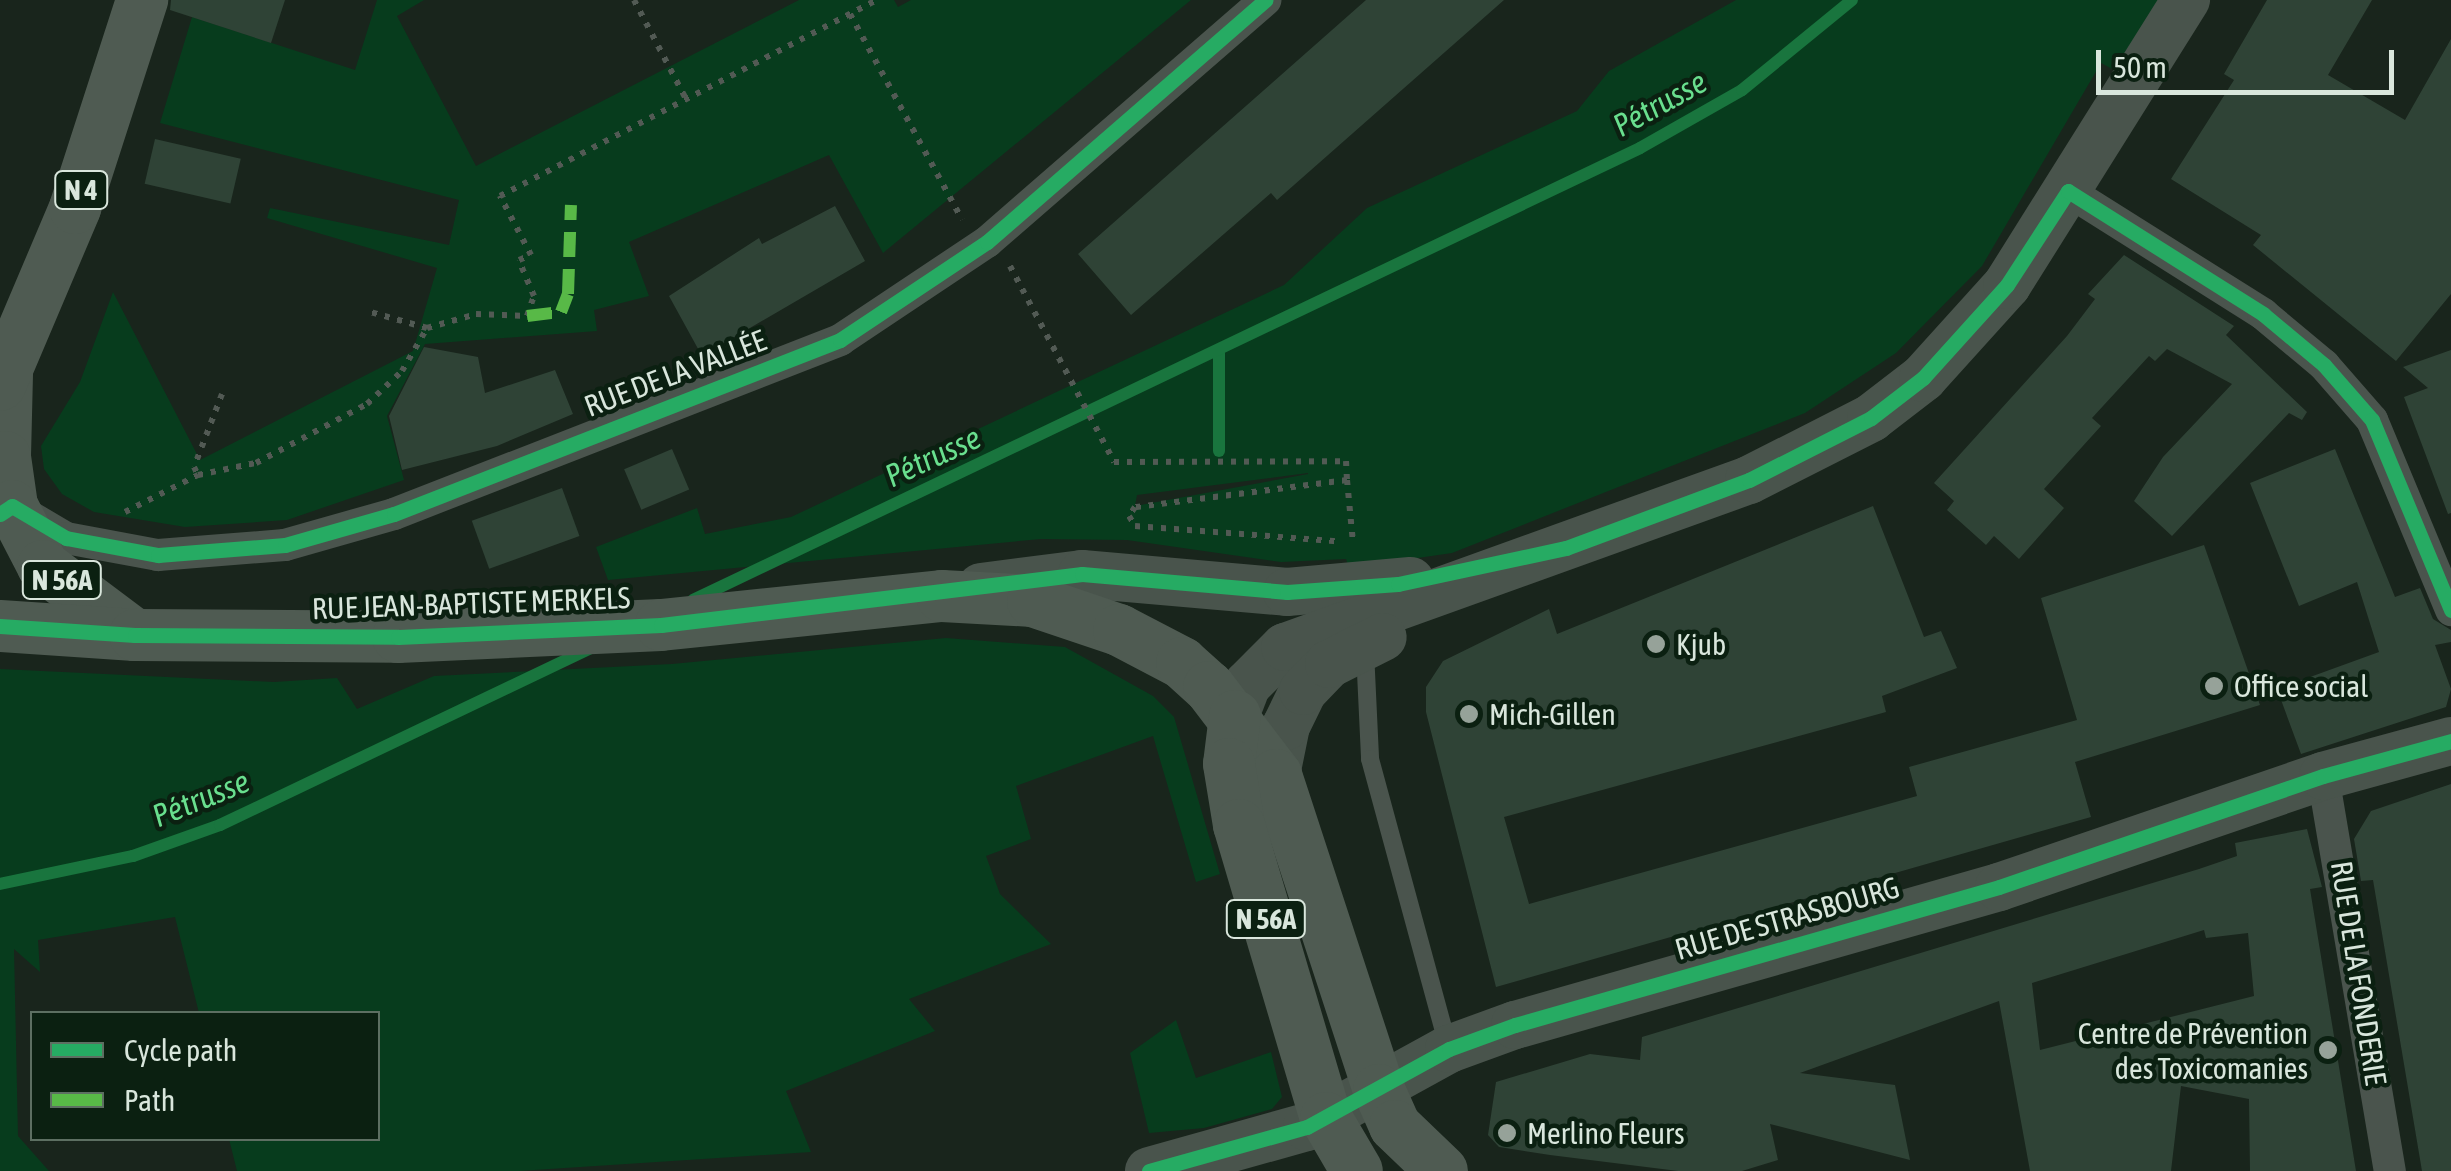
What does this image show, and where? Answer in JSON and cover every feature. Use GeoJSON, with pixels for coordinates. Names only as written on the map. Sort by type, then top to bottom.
{"type":"FeatureCollection","features":[{"type":"Feature","properties":{"kind":"main road","name":"N 4"},"geometry":{"type":"LineString","coordinates":[[2,377],[75,208],[142,0]]}},
{"type":"Feature","properties":{"kind":"main road"},"geometry":{"type":"LineString","coordinates":[[1236,716],[1246,685],[1285,647],[1749,480],[1871,418],[1923,378],[2006,285],[2186,0]]}},
{"type":"Feature","properties":{"kind":"main road","name":"N 56A"},"geometry":{"type":"LineString","coordinates":[[2,377],[12,506],[44,566],[135,635]]}},
{"type":"Feature","properties":{"kind":"main road"},"geometry":{"type":"LineString","coordinates":[[942,596],[1016,579],[1082,574],[1288,592],[1362,590],[1566,548]]}},
{"type":"Feature","properties":{"kind":"main road"},"geometry":{"type":"LineString","coordinates":[[1276,775],[1286,726],[1304,691],[1329,664],[1566,548]]}},
{"type":"Feature","properties":{"kind":"main road","name":"RUE JEAN-BAPTISTE MERKELS"},"geometry":{"type":"LineString","coordinates":[[0,626],[135,635],[398,637],[661,625],[942,596],[1033,601],[1119,630],[1182,663],[1236,716],[1276,775],[1379,1090],[1395,1126],[1442,1171]]}},
{"type":"Feature","properties":{"kind":"main road","name":"N 56A"},"geometry":{"type":"LineString","coordinates":[[1236,716],[1228,764],[1239,825],[1326,1118],[1357,1171]]}},
{"type":"Feature","properties":{"kind":"main road","name":"RUE DE STRASBOURG"},"geometry":{"type":"LineString","coordinates":[[1149,1171],[1326,1118],[1449,1049],[1515,1025],[1999,887],[2323,776],[2451,740]]}},
{"type":"Feature","properties":{"kind":"street","name":"RUE DE LA VALLÉE"},"geometry":{"type":"LineString","coordinates":[[12,506],[66,538],[158,554],[285,545],[394,514],[840,340],[987,242],[1265,0]]}},
{"type":"Feature","properties":{"kind":"street"},"geometry":{"type":"LineString","coordinates":[[2068,191],[2262,314],[2324,364],[2372,420],[2451,610]]}},
{"type":"Feature","properties":{"kind":"street","name":"RUE DE LA FONDERIE"},"geometry":{"type":"LineString","coordinates":[[2323,776],[2338,830],[2390,1171]]}},
{"type":"Feature","properties":{"kind":"lane"},"geometry":{"type":"LineString","coordinates":[[1365,645],[1362,700],[1370,758],[1449,1049]]}},
{"type":"Feature","properties":{"kind":"path"},"geometry":{"type":"LineString","coordinates":[[634,0],[686,99]]}},
{"type":"Feature","properties":{"kind":"path"},"geometry":{"type":"LineString","coordinates":[[368,311],[427,328],[476,314],[527,316],[534,296],[519,260],[530,255],[500,196],[876,0]]}},
{"type":"Feature","properties":{"kind":"path"},"geometry":{"type":"LineString","coordinates":[[850,14],[963,222]]}},
{"type":"Feature","properties":{"kind":"path"},"geometry":{"type":"LineString","coordinates":[[1006,259],[1114,462],[1346,460],[1353,542],[1362,590]]}},
{"type":"Feature","properties":{"kind":"path"},"geometry":{"type":"LineString","coordinates":[[119,516],[198,475],[256,463],[367,404],[402,370],[427,328]]}},
{"type":"Feature","properties":{"kind":"path"},"geometry":{"type":"LineString","coordinates":[[198,475],[194,466],[222,394]]}},
{"type":"Feature","properties":{"kind":"path"},"geometry":{"type":"LineString","coordinates":[[1347,480],[1135,507],[1129,516],[1135,526],[1353,542]]}},
{"type":"Feature","properties":{"kind":"green space"},"geometry":{"type":"Polygon","coordinates":[[[377,0],[424,0],[397,16],[476,166],[799,0],[894,0],[898,7],[911,0],[1191,0],[883,253],[829,155],[629,242],[649,296],[594,310],[597,331],[425,344],[387,416],[404,480],[287,520],[185,527],[94,512],[62,494],[44,469],[41,446],[80,382],[113,292],[200,460],[413,351],[437,268],[267,218],[270,208],[449,245],[459,200],[160,123],[192,17],[355,70],[377,0]]]}},
{"type":"Feature","properties":{"kind":"green space"},"geometry":{"type":"Polygon","coordinates":[[[1736,0],[2159,0],[2116,71],[2101,63],[1982,266],[1896,353],[1805,413],[1452,553],[1349,568],[1346,559],[1281,562],[1127,540],[1041,539],[608,580],[596,547],[697,508],[705,534],[791,517],[1284,285],[1367,208],[1577,111],[1609,71],[1736,0]],[[1308,474],[1137,495],[1135,506],[1308,474]]]}},
{"type":"Feature","properties":{"kind":"green space"},"geometry":{"type":"Polygon","coordinates":[[[946,638],[1065,647],[1153,696],[1174,717],[1220,874],[1196,882],[1153,736],[1016,786],[1031,839],[986,856],[1000,894],[1051,944],[909,999],[935,1031],[786,1091],[811,1152],[519,1171],[237,1171],[230,1141],[380,1141],[380,1011],[198,1011],[175,917],[38,940],[40,972],[14,949],[18,1136],[49,1171],[0,1171],[0,669],[274,682],[337,678],[357,709],[434,676],[672,664],[946,638]]]}},
{"type":"Feature","properties":{"kind":"green space"},"geometry":{"type":"Polygon","coordinates":[[[1176,1020],[1196,1078],[1271,1052],[1282,1097],[1272,1109],[1204,1128],[1149,1133],[1130,1053],[1176,1020]]]}},
{"type":"Feature","properties":{"kind":"building"},"geometry":{"type":"Polygon","coordinates":[[[171,0],[285,0],[271,43],[170,10],[171,0]]]}},
{"type":"Feature","properties":{"kind":"building"},"geometry":{"type":"Polygon","coordinates":[[[1366,0],[1504,0],[1277,200],[1271,193],[1131,315],[1078,254],[1366,0]]]}},
{"type":"Feature","properties":{"kind":"building"},"geometry":{"type":"Polygon","coordinates":[[[2267,0],[2372,0],[2328,75],[2405,120],[2451,39],[2451,294],[2396,361],[2253,245],[2261,235],[2171,179],[2234,80],[2224,74],[2267,0]]]}},
{"type":"Feature","properties":{"kind":"building"},"geometry":{"type":"Polygon","coordinates":[[[155,139],[241,159],[230,204],[145,184],[155,139]]]}},
{"type":"Feature","properties":{"kind":"building"},"geometry":{"type":"Polygon","coordinates":[[[835,206],[865,261],[702,356],[669,296],[759,238],[762,244],[835,206]]]}},
{"type":"Feature","properties":{"kind":"building"},"geometry":{"type":"Polygon","coordinates":[[[2124,255],[2234,326],[2226,335],[2307,412],[2302,420],[2289,413],[2172,536],[2134,501],[2163,457],[2232,384],[2167,349],[2155,361],[2149,356],[2092,418],[2101,426],[2044,489],[2064,508],[2019,559],[1994,536],[1986,545],[1947,510],[1954,501],[1934,483],[2067,336],[2095,299],[2088,294],[2124,255]]]}},
{"type":"Feature","properties":{"kind":"building"},"geometry":{"type":"Polygon","coordinates":[[[424,347],[478,357],[485,393],[555,370],[573,414],[497,446],[402,470],[389,416],[424,347]]]}},
{"type":"Feature","properties":{"kind":"building"},"geometry":{"type":"Polygon","coordinates":[[[2451,350],[2448,514],[2404,397],[2428,388],[2403,367],[2451,350]]]}},
{"type":"Feature","properties":{"kind":"building"},"geometry":{"type":"Polygon","coordinates":[[[672,449],[689,490],[641,510],[624,469],[672,449]]]}},
{"type":"Feature","properties":{"kind":"building"},"geometry":{"type":"Polygon","coordinates":[[[2335,449],[2395,597],[2420,588],[2433,619],[2451,630],[2451,642],[2435,645],[2451,689],[2446,707],[2301,754],[2277,689],[2379,652],[2357,582],[2299,606],[2250,483],[2335,449]]]}},
{"type":"Feature","properties":{"kind":"building"},"geometry":{"type":"Polygon","coordinates":[[[562,488],[579,536],[489,569],[472,521],[562,488]]]}},
{"type":"Feature","properties":{"kind":"building"},"geometry":{"type":"Polygon","coordinates":[[[1873,506],[1924,637],[1941,631],[1957,668],[1882,696],[1886,712],[1504,817],[1529,904],[1917,796],[1909,767],[2077,720],[2041,598],[2204,545],[2260,705],[2075,762],[2091,817],[1496,987],[1426,712],[1426,687],[1443,661],[1549,609],[1557,634],[1873,506]]]}},
{"type":"Feature","properties":{"kind":"building"},"geometry":{"type":"Polygon","coordinates":[[[2451,784],[2451,1171],[2422,1171],[2373,880],[2361,881],[2354,839],[2371,811],[2451,784]]]}},
{"type":"Feature","properties":{"kind":"building"},"geometry":{"type":"Polygon","coordinates":[[[2307,829],[2322,887],[2310,889],[2356,1171],[2250,1171],[2249,1099],[2181,1086],[2171,1171],[2030,1171],[1999,1001],[1800,1073],[1895,1085],[1910,1160],[1770,1124],[1778,1160],[1742,1171],[1678,1171],[1550,1155],[1499,1147],[1488,1135],[1496,1082],[1590,1054],[1640,1060],[1642,1037],[2199,869],[2237,856],[2235,843],[2307,829]],[[2204,930],[2032,983],[2040,1050],[2254,996],[2248,933],[2206,938],[2204,930]]]}},
{"type":"Feature","properties":{"kind":"waterway","name":"Pétrusse"},"geometry":{"type":"LineString","coordinates":[[693,600],[1640,148],[1742,90],[1852,0]]}},
{"type":"Feature","properties":{"kind":"waterway"},"geometry":{"type":"LineString","coordinates":[[1219,352],[1219,451]]}},
{"type":"Feature","properties":{"kind":"waterway","name":"Pétrusse"},"geometry":{"type":"LineString","coordinates":[[0,884],[133,856],[220,825],[589,649]]}},
{"type":"Feature","properties":{"kind":"marked path"},"geometry":{"type":"LineString","coordinates":[[527,316],[561,312],[568,294],[571,205]]}},
{"type":"Feature","properties":{"kind":"cycle path"},"geometry":{"type":"LineString","coordinates":[[0,514],[12,506],[66,538],[158,555],[285,545],[394,514],[840,340],[987,242],[1265,0]]}},
{"type":"Feature","properties":{"kind":"cycle path"},"geometry":{"type":"LineString","coordinates":[[0,626],[135,635],[398,637],[661,625],[1082,574],[1287,592],[1398,584],[1566,548],[1749,480],[1871,418],[1923,378],[2007,285],[2068,191],[2263,314],[2324,365],[2372,420],[2451,610]]}},
{"type":"Feature","properties":{"kind":"cycle path"},"geometry":{"type":"LineString","coordinates":[[1149,1171],[1307,1127],[1449,1049],[1515,1025],[1999,887],[2323,776],[2451,741]]}},
{"type":"Feature","properties":{"kind":"place","name":"Kjub"},"geometry":{"type":"Point","coordinates":[1656,644]}},
{"type":"Feature","properties":{"kind":"place","name":"Office social"},"geometry":{"type":"Point","coordinates":[2214,686]}},
{"type":"Feature","properties":{"kind":"place","name":"Mich-Gillen"},"geometry":{"type":"Point","coordinates":[1469,714]}},
{"type":"Feature","properties":{"kind":"place","name":"Centre de Prévention des Toxicomanies"},"geometry":{"type":"Point","coordinates":[2328,1050]}},
{"type":"Feature","properties":{"kind":"place","name":"Merlino Fleurs"},"geometry":{"type":"Point","coordinates":[1507,1133]}}]}
